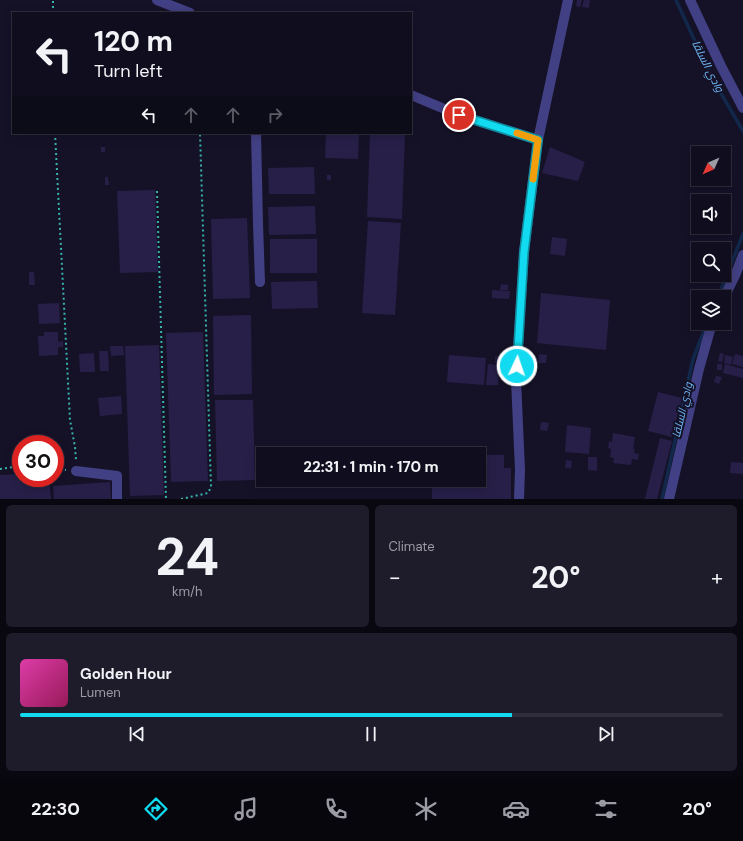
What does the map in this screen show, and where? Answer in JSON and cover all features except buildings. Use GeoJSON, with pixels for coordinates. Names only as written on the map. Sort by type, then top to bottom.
{"type":"FeatureCollection","features":[{"type":"Feature","properties":{"kind":"street"},"geometry":{"type":"LineString","coordinates":[[157,0],[187,12]]}},
{"type":"Feature","properties":{"kind":"street"},"geometry":{"type":"LineString","coordinates":[[519,499],[520,470],[516,380],[524,252],[538,140],[568,0]]}},
{"type":"Feature","properties":{"kind":"street"},"geometry":{"type":"LineString","coordinates":[[690,0],[721,66],[743,108]]}},
{"type":"Feature","properties":{"kind":"street"},"geometry":{"type":"LineString","coordinates":[[412,95],[459,115],[538,140]]}},
{"type":"Feature","properties":{"kind":"street"},"geometry":{"type":"LineString","coordinates":[[256,134],[260,282]]}},
{"type":"Feature","properties":{"kind":"street"},"geometry":{"type":"LineString","coordinates":[[728,290],[743,255]]}},
{"type":"Feature","properties":{"kind":"street"},"geometry":{"type":"LineString","coordinates":[[669,499],[699,369],[710,330]]}},
{"type":"Feature","properties":{"kind":"street"},"geometry":{"type":"LineString","coordinates":[[76,470],[117,476],[117,499]]}},
{"type":"Feature","properties":{"kind":"path"},"geometry":{"type":"LineString","coordinates":[[53,0],[53,12]]}},
{"type":"Feature","properties":{"kind":"path"},"geometry":{"type":"LineString","coordinates":[[56,134],[70,420],[75,447],[76,470]]}},
{"type":"Feature","properties":{"kind":"path"},"geometry":{"type":"LineString","coordinates":[[181,499],[208,493],[211,487],[200,134]]}},
{"type":"Feature","properties":{"kind":"path"},"geometry":{"type":"LineString","coordinates":[[157,191],[166,499]]}},
{"type":"Feature","properties":{"kind":"path"},"geometry":{"type":"LineString","coordinates":[[0,469],[12,467]]}},
{"type":"Feature","properties":{"kind":"waterway","name":"وادي السلقا"},"geometry":{"type":"LineString","coordinates":[[676,0],[712,78],[743,131]]}},
{"type":"Feature","properties":{"kind":"waterway","name":"وادي السلقا"},"geometry":{"type":"LineString","coordinates":[[721,290],[743,234]]}},
{"type":"Feature","properties":{"kind":"waterway","name":"وادي السلقا"},"geometry":{"type":"LineString","coordinates":[[662,499],[693,359],[704,330]]}},
{"type":"Feature","properties":{"kind":"slow traffic"},"geometry":{"type":"LineString","coordinates":[[517,133],[538,140],[533,179]]}},
{"type":"Feature","properties":{"kind":"route"},"geometry":{"type":"LineString","coordinates":[[459,115],[538,140],[524,252],[517,366]]}}]}
